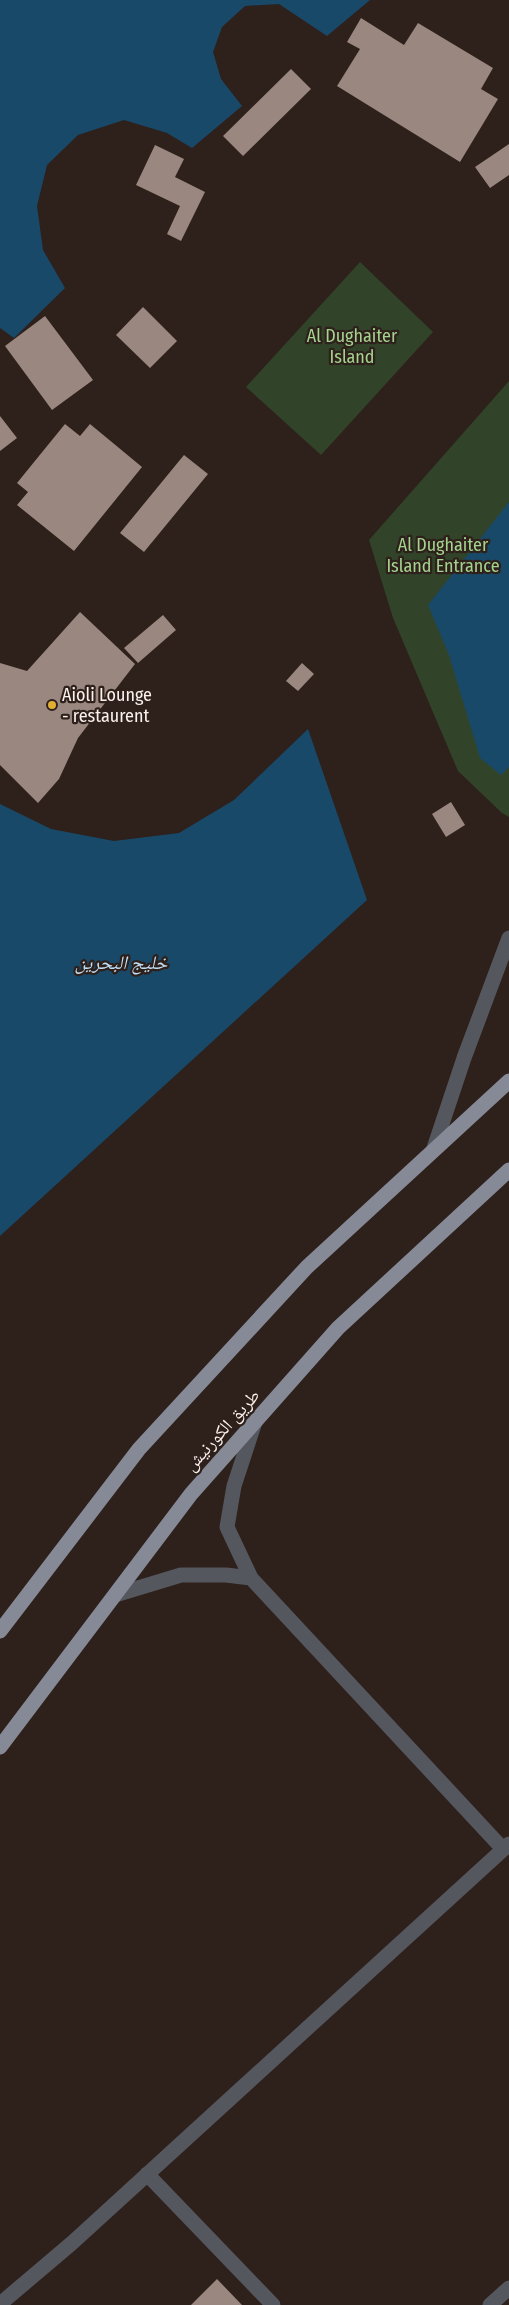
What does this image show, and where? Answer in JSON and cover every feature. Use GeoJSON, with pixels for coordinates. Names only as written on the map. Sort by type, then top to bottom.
{"type":"FeatureCollection","features":[{"type":"Feature","properties":{"kind":"main road"},"geometry":{"type":"LineString","coordinates":[[0,1631],[139,1449],[307,1267],[509,1081]]}},
{"type":"Feature","properties":{"kind":"main road","name":"طريق الكورنيش"},"geometry":{"type":"LineString","coordinates":[[0,1747],[191,1494],[338,1328],[509,1170]]}},
{"type":"Feature","properties":{"kind":"street"},"geometry":{"type":"LineString","coordinates":[[433,1150],[464,1058],[509,938]]}},
{"type":"Feature","properties":{"kind":"street"},"geometry":{"type":"LineString","coordinates":[[0,2304],[72,2243],[506,1847],[251,1578],[227,1527],[234,1486],[255,1422]]}},
{"type":"Feature","properties":{"kind":"street"},"geometry":{"type":"LineString","coordinates":[[115,1595],[181,1575],[226,1575],[251,1578]]}},
{"type":"Feature","properties":{"kind":"street"},"geometry":{"type":"LineString","coordinates":[[147,2174],[273,2305]]}},
{"type":"Feature","properties":{"kind":"street"},"geometry":{"type":"LineString","coordinates":[[490,2305],[509,2288]]}},
{"type":"Feature","properties":{"kind":"green space","name":"Al Dughaiter Island"},"geometry":{"type":"Polygon","coordinates":[[[360,262],[433,332],[321,455],[246,387],[360,262]]]}},
{"type":"Feature","properties":{"kind":"green space","name":"Al Dughaiter Island Entrance"},"geometry":{"type":"Polygon","coordinates":[[[509,381],[509,817],[502,813],[458,771],[393,618],[369,540],[509,381]]]}},
{"type":"Feature","properties":{"kind":"water"},"geometry":{"type":"Polygon","coordinates":[[[0,0],[370,0],[327,36],[279,4],[245,6],[222,27],[213,52],[221,79],[242,106],[192,148],[167,133],[124,120],[78,135],[47,165],[37,206],[43,250],[65,288],[14,338],[0,328],[0,0]]]}},
{"type":"Feature","properties":{"kind":"water"},"geometry":{"type":"Polygon","coordinates":[[[509,502],[509,767],[501,775],[480,758],[449,655],[428,605],[509,502]]]}},
{"type":"Feature","properties":{"kind":"water","name":"خليج البحرين"},"geometry":{"type":"Polygon","coordinates":[[[308,729],[367,900],[0,1236],[0,804],[51,829],[114,841],[179,833],[234,800],[308,729]]]}},
{"type":"Feature","properties":{"kind":"building"},"geometry":{"type":"Polygon","coordinates":[[[361,18],[404,45],[418,23],[493,68],[481,89],[498,99],[460,162],[337,86],[360,49],[347,42],[361,18]]]}},
{"type":"Feature","properties":{"kind":"building"},"geometry":{"type":"Polygon","coordinates":[[[291,69],[311,89],[243,156],[223,136],[291,69]]]}},
{"type":"Feature","properties":{"kind":"building"},"geometry":{"type":"Polygon","coordinates":[[[509,144],[509,175],[490,188],[475,167],[509,144]]]}},
{"type":"Feature","properties":{"kind":"building"},"geometry":{"type":"Polygon","coordinates":[[[155,145],[184,159],[175,177],[205,192],[181,241],[167,234],[180,206],[136,185],[155,145]]]}},
{"type":"Feature","properties":{"kind":"building"},"geometry":{"type":"Polygon","coordinates":[[[143,307],[177,341],[150,368],[116,335],[143,307]]]}},
{"type":"Feature","properties":{"kind":"building"},"geometry":{"type":"Polygon","coordinates":[[[45,316],[93,380],[52,410],[5,346],[45,316]]]}},
{"type":"Feature","properties":{"kind":"building"},"geometry":{"type":"Polygon","coordinates":[[[0,416],[17,438],[0,451],[0,416]]]}},
{"type":"Feature","properties":{"kind":"building"},"geometry":{"type":"Polygon","coordinates":[[[65,424],[80,436],[90,424],[142,467],[74,551],[17,505],[28,492],[17,483],[65,424]]]}},
{"type":"Feature","properties":{"kind":"building"},"geometry":{"type":"Polygon","coordinates":[[[184,455],[208,474],[144,552],[120,533],[184,455]]]}},
{"type":"Feature","properties":{"kind":"building","name":"Aioli Lounge - restaurent"},"geometry":{"type":"Polygon","coordinates":[[[80,612],[135,664],[78,738],[59,779],[38,803],[0,765],[0,663],[27,671],[80,612]]]}},
{"type":"Feature","properties":{"kind":"building"},"geometry":{"type":"Polygon","coordinates":[[[163,615],[176,630],[138,663],[124,648],[163,615]]]}},
{"type":"Feature","properties":{"kind":"building"},"geometry":{"type":"Polygon","coordinates":[[[302,663],[314,674],[298,691],[286,681],[302,663]]]}},
{"type":"Feature","properties":{"kind":"building"},"geometry":{"type":"Polygon","coordinates":[[[451,802],[465,825],[446,837],[432,814],[451,802]]]}},
{"type":"Feature","properties":{"kind":"building"},"geometry":{"type":"Polygon","coordinates":[[[217,2279],[242,2305],[191,2305],[217,2279]]]}},
{"type":"Feature","properties":{"kind":"place","name":"Aioli Lounge - restaurent"},"geometry":{"type":"Point","coordinates":[52,705]}}]}
